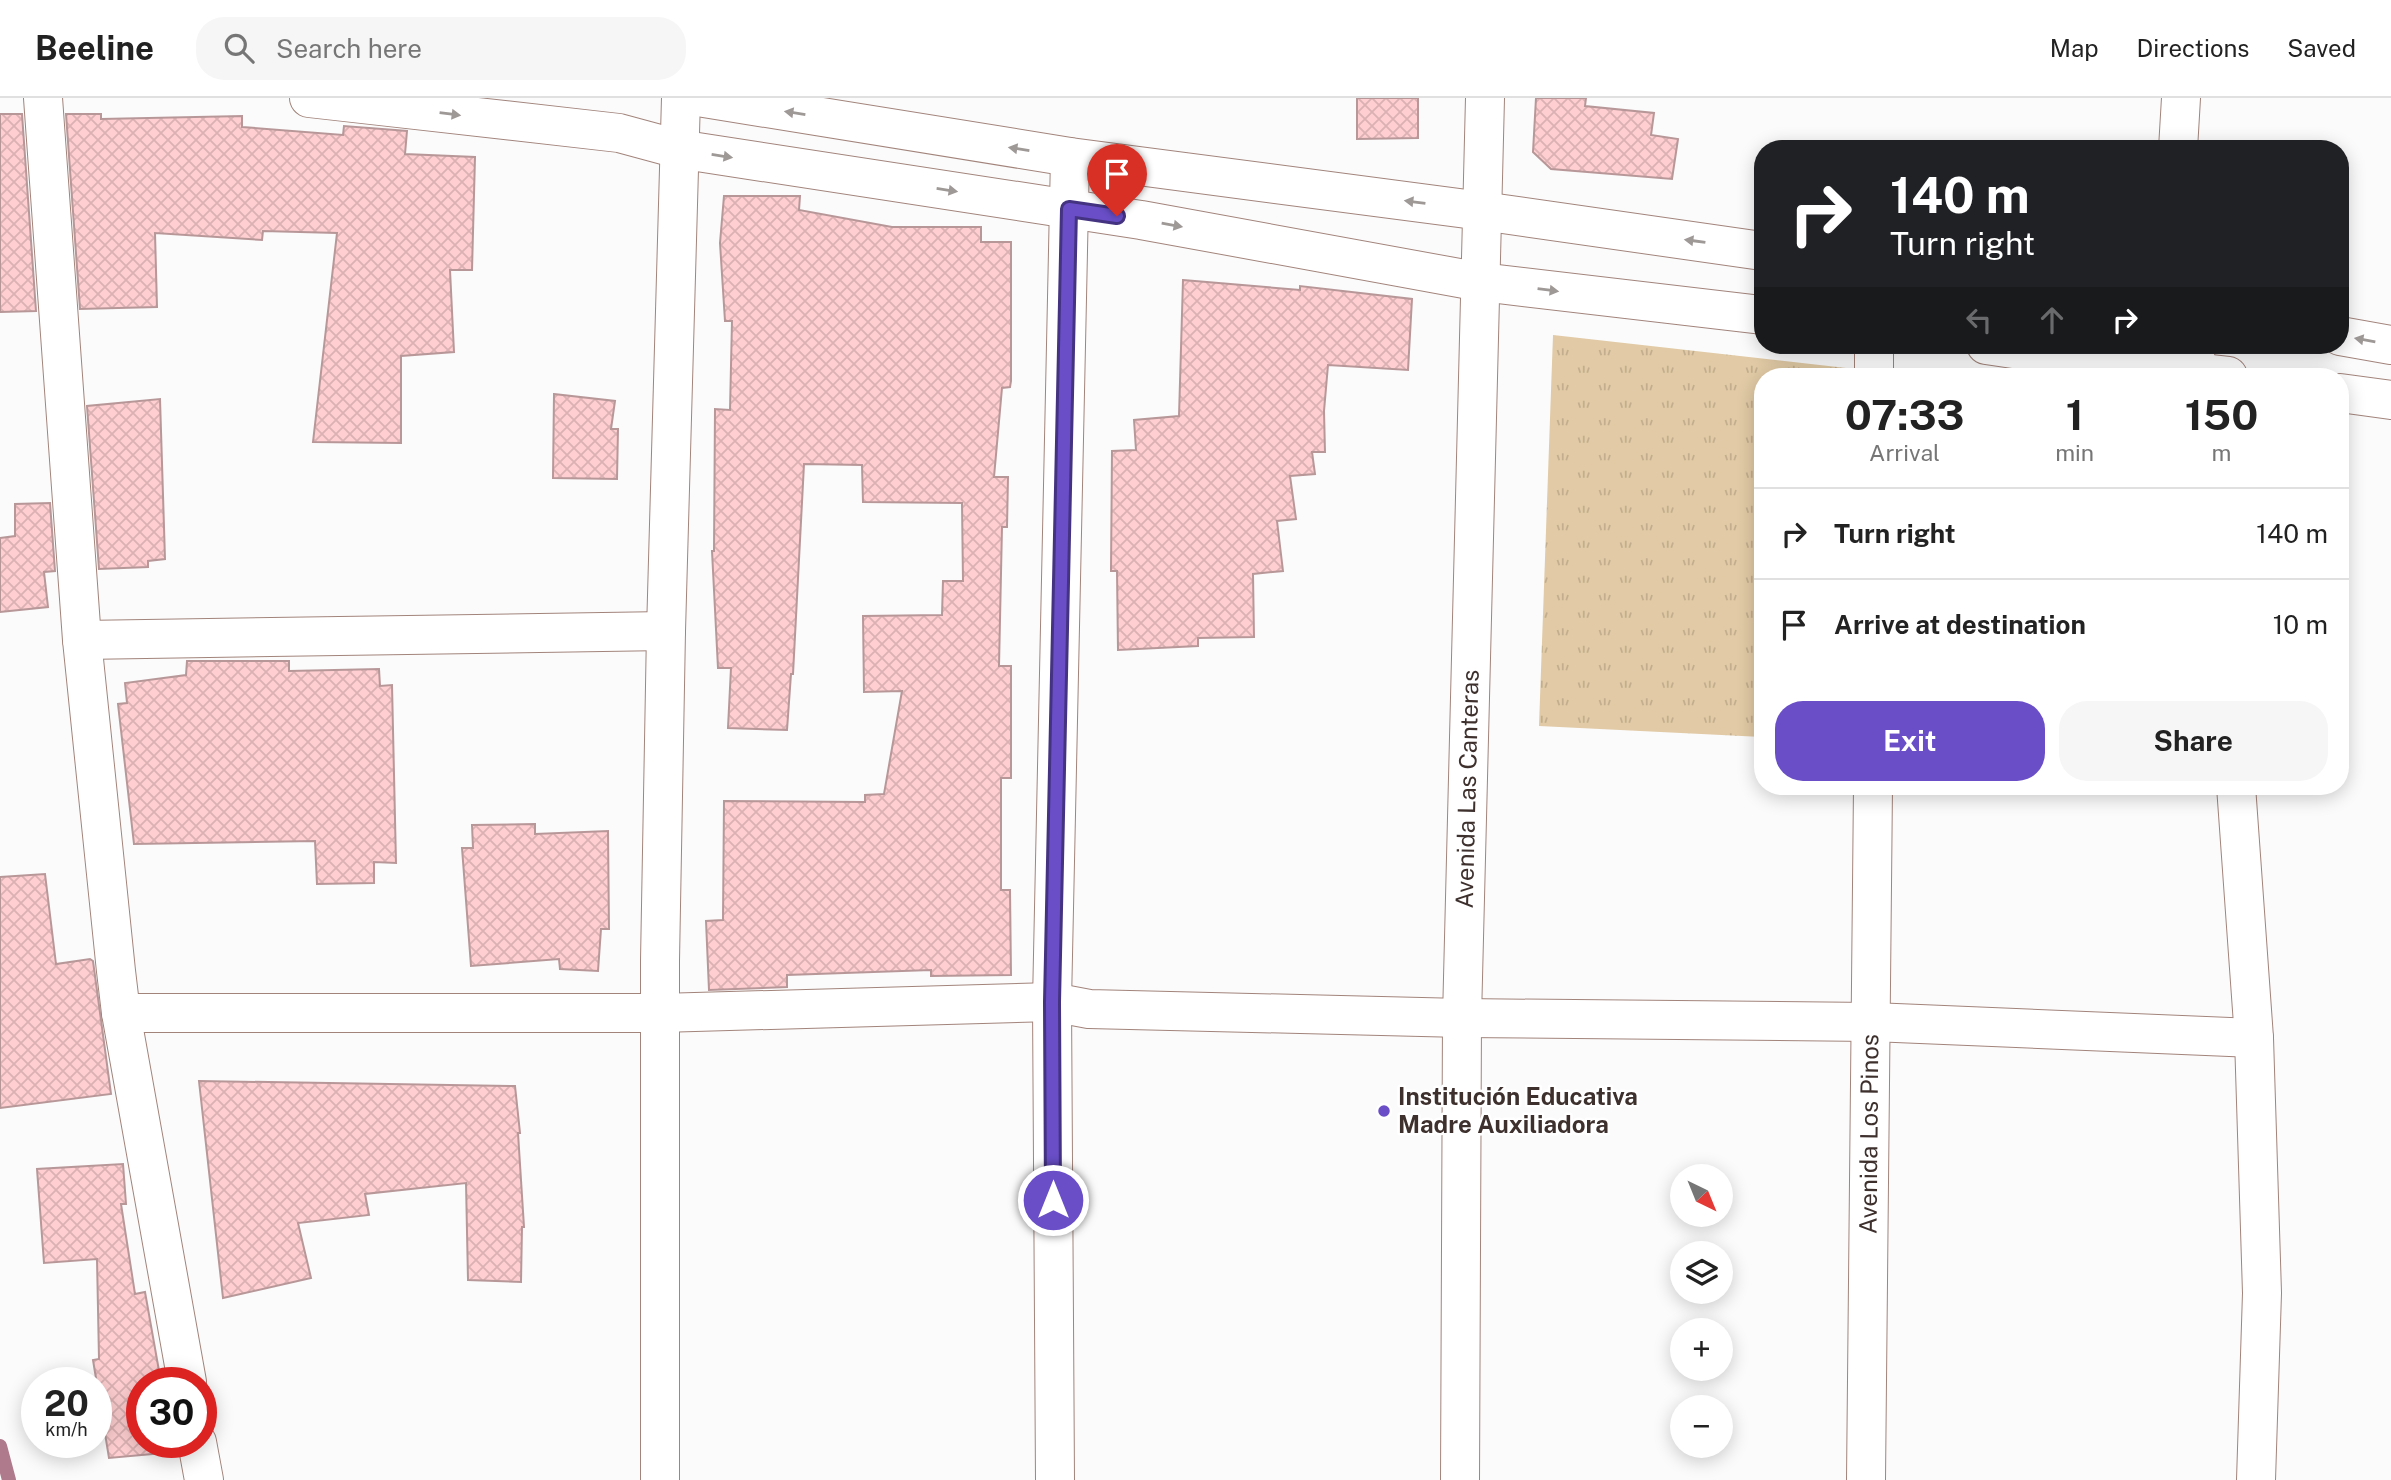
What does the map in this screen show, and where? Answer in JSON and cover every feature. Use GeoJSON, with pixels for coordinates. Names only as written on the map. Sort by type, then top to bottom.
{"type":"FeatureCollection","features":[{"type":"Feature","properties":{"kind":"street"},"geometry":{"type":"LineString","coordinates":[[43,98],[82,640],[121,1013],[184,1367]]}},
{"type":"Feature","properties":{"kind":"street"},"geometry":{"type":"LineString","coordinates":[[309,98],[619,133],[678,149],[1141,220],[1481,282],[1754,314]]}},
{"type":"Feature","properties":{"kind":"street"},"geometry":{"type":"LineString","coordinates":[[660,1480],[660,1013],[666,631],[681,98]]}},
{"type":"Feature","properties":{"kind":"street"},"geometry":{"type":"LineString","coordinates":[[704,98],[1070,157],[1754,250]]}},
{"type":"Feature","properties":{"kind":"street","name":"Avenida Las Canteras"},"geometry":{"type":"LineString","coordinates":[[1460,1480],[1462,1018],[1485,98]]}},
{"type":"Feature","properties":{"kind":"street"},"geometry":{"type":"LineString","coordinates":[[2179,140],[2181,98]]}},
{"type":"Feature","properties":{"kind":"street"},"geometry":{"type":"LineString","coordinates":[[1055,1480],[1052,1002],[1070,157]]}},
{"type":"Feature","properties":{"kind":"street"},"geometry":{"type":"LineString","coordinates":[[2349,338],[2391,345]]}},
{"type":"Feature","properties":{"kind":"street"},"geometry":{"type":"LineString","coordinates":[[2048,354],[2110,363],[2205,367]]}},
{"type":"Feature","properties":{"kind":"street"},"geometry":{"type":"LineString","coordinates":[[2349,394],[2391,400]]}},
{"type":"Feature","properties":{"kind":"street"},"geometry":{"type":"LineString","coordinates":[[82,640],[666,631]]}},
{"type":"Feature","properties":{"kind":"street","name":"Avenida Los Pinos"},"geometry":{"type":"LineString","coordinates":[[1866,1480],[1873,795]]}},
{"type":"Feature","properties":{"kind":"street"},"geometry":{"type":"LineString","coordinates":[[2237,795],[2254,1038],[2262,1293],[2256,1480]]}},
{"type":"Feature","properties":{"kind":"street"},"geometry":{"type":"LineString","coordinates":[[121,1013],[660,1013],[1052,1002],[1089,1009],[1462,1018],[1872,1023],[2254,1038]]}},
{"type":"Feature","properties":{"kind":"street"},"geometry":{"type":"LineString","coordinates":[[200,1458],[204,1480]]}},
{"type":"Feature","properties":{"kind":"green space"},"geometry":{"type":"Polygon","coordinates":[[[1553,335],[1846,368],[1754,368],[1754,737],[1539,726],[1553,335]]]}},
{"type":"Feature","properties":{"kind":"building"},"geometry":{"type":"Polygon","coordinates":[[[1357,98],[1418,98],[1418,138],[1357,139],[1357,98]]]}},
{"type":"Feature","properties":{"kind":"building"},"geometry":{"type":"Polygon","coordinates":[[[1536,98],[1586,98],[1585,106],[1654,113],[1651,135],[1678,139],[1672,179],[1551,169],[1533,152],[1536,98]]]}},
{"type":"Feature","properties":{"kind":"building"},"geometry":{"type":"Polygon","coordinates":[[[0,114],[22,114],[36,311],[0,312],[0,114]]]}},
{"type":"Feature","properties":{"kind":"building"},"geometry":{"type":"Polygon","coordinates":[[[66,114],[101,114],[101,119],[242,116],[242,127],[343,135],[344,126],[407,131],[405,154],[475,157],[472,270],[450,270],[454,352],[401,356],[401,443],[313,442],[337,233],[263,231],[262,240],[155,233],[157,307],[80,309],[66,114]]]}},
{"type":"Feature","properties":{"kind":"building"},"geometry":{"type":"Polygon","coordinates":[[[724,196],[800,196],[799,210],[892,227],[981,227],[981,242],[1011,242],[1011,381],[1010,387],[1002,388],[994,477],[1008,477],[1007,527],[1002,527],[999,666],[1011,666],[1011,778],[1001,778],[1001,890],[1010,890],[1011,975],[931,976],[931,970],[787,975],[787,987],[709,990],[706,921],[723,920],[724,801],[865,802],[865,795],[884,794],[902,691],[864,692],[863,616],[942,615],[943,581],[963,581],[962,503],[863,502],[862,465],[804,464],[793,674],[787,730],[728,728],[731,668],[718,668],[712,551],[715,409],[730,410],[732,321],[725,321],[720,243],[724,196]]]}},
{"type":"Feature","properties":{"kind":"building"},"geometry":{"type":"Polygon","coordinates":[[[1183,280],[1300,290],[1300,286],[1412,299],[1408,370],[1328,365],[1324,411],[1325,452],[1312,452],[1315,474],[1290,476],[1296,519],[1277,521],[1283,571],[1253,574],[1254,637],[1198,638],[1198,646],[1118,650],[1117,571],[1111,571],[1112,451],[1136,450],[1134,420],[1179,416],[1183,280]]]}},
{"type":"Feature","properties":{"kind":"building"},"geometry":{"type":"Polygon","coordinates":[[[554,394],[615,401],[611,429],[618,429],[617,479],[553,478],[554,394]]]}},
{"type":"Feature","properties":{"kind":"building"},"geometry":{"type":"Polygon","coordinates":[[[160,399],[165,559],[148,561],[148,567],[99,569],[87,406],[160,399]]]}},
{"type":"Feature","properties":{"kind":"building"},"geometry":{"type":"Polygon","coordinates":[[[50,503],[55,571],[44,572],[48,607],[0,612],[0,538],[15,536],[15,504],[50,503]]]}},
{"type":"Feature","properties":{"kind":"building"},"geometry":{"type":"Polygon","coordinates":[[[187,661],[289,661],[289,671],[379,669],[380,686],[392,685],[396,863],[374,862],[374,883],[317,884],[315,841],[134,844],[118,704],[127,703],[125,683],[186,675],[187,661]]]}},
{"type":"Feature","properties":{"kind":"building"},"geometry":{"type":"Polygon","coordinates":[[[535,824],[535,834],[608,831],[609,929],[601,929],[598,971],[560,969],[559,959],[471,966],[462,848],[473,848],[472,825],[535,824]]]}},
{"type":"Feature","properties":{"kind":"building"},"geometry":{"type":"Polygon","coordinates":[[[45,874],[56,964],[90,959],[93,961],[111,1094],[0,1108],[0,877],[45,874]]]}},
{"type":"Feature","properties":{"kind":"building"},"geometry":{"type":"Polygon","coordinates":[[[199,1081],[515,1086],[524,1227],[521,1282],[468,1280],[466,1183],[365,1194],[369,1215],[298,1223],[311,1278],[223,1298],[199,1081]]]}},
{"type":"Feature","properties":{"kind":"building"},"geometry":{"type":"Polygon","coordinates":[[[123,1164],[126,1204],[121,1204],[135,1294],[145,1292],[158,1367],[126,1367],[126,1456],[112,1458],[112,1367],[94,1367],[93,1360],[99,1359],[97,1259],[44,1263],[37,1169],[123,1164]]]}},
{"type":"Feature","properties":{"kind":"waterway"},"geometry":{"type":"LineString","coordinates":[[0,1446],[9,1480]]}},
{"type":"Feature","properties":{"kind":"place","name":"Institución Educativa Madre Auxiliadora"},"geometry":{"type":"Point","coordinates":[1384,1111]}},
{"type":"Feature","properties":{"kind":"route"},"geometry":{"type":"LineString","coordinates":[[1053,1200],[1052,1002],[1069,209],[1117,216]]}}]}
